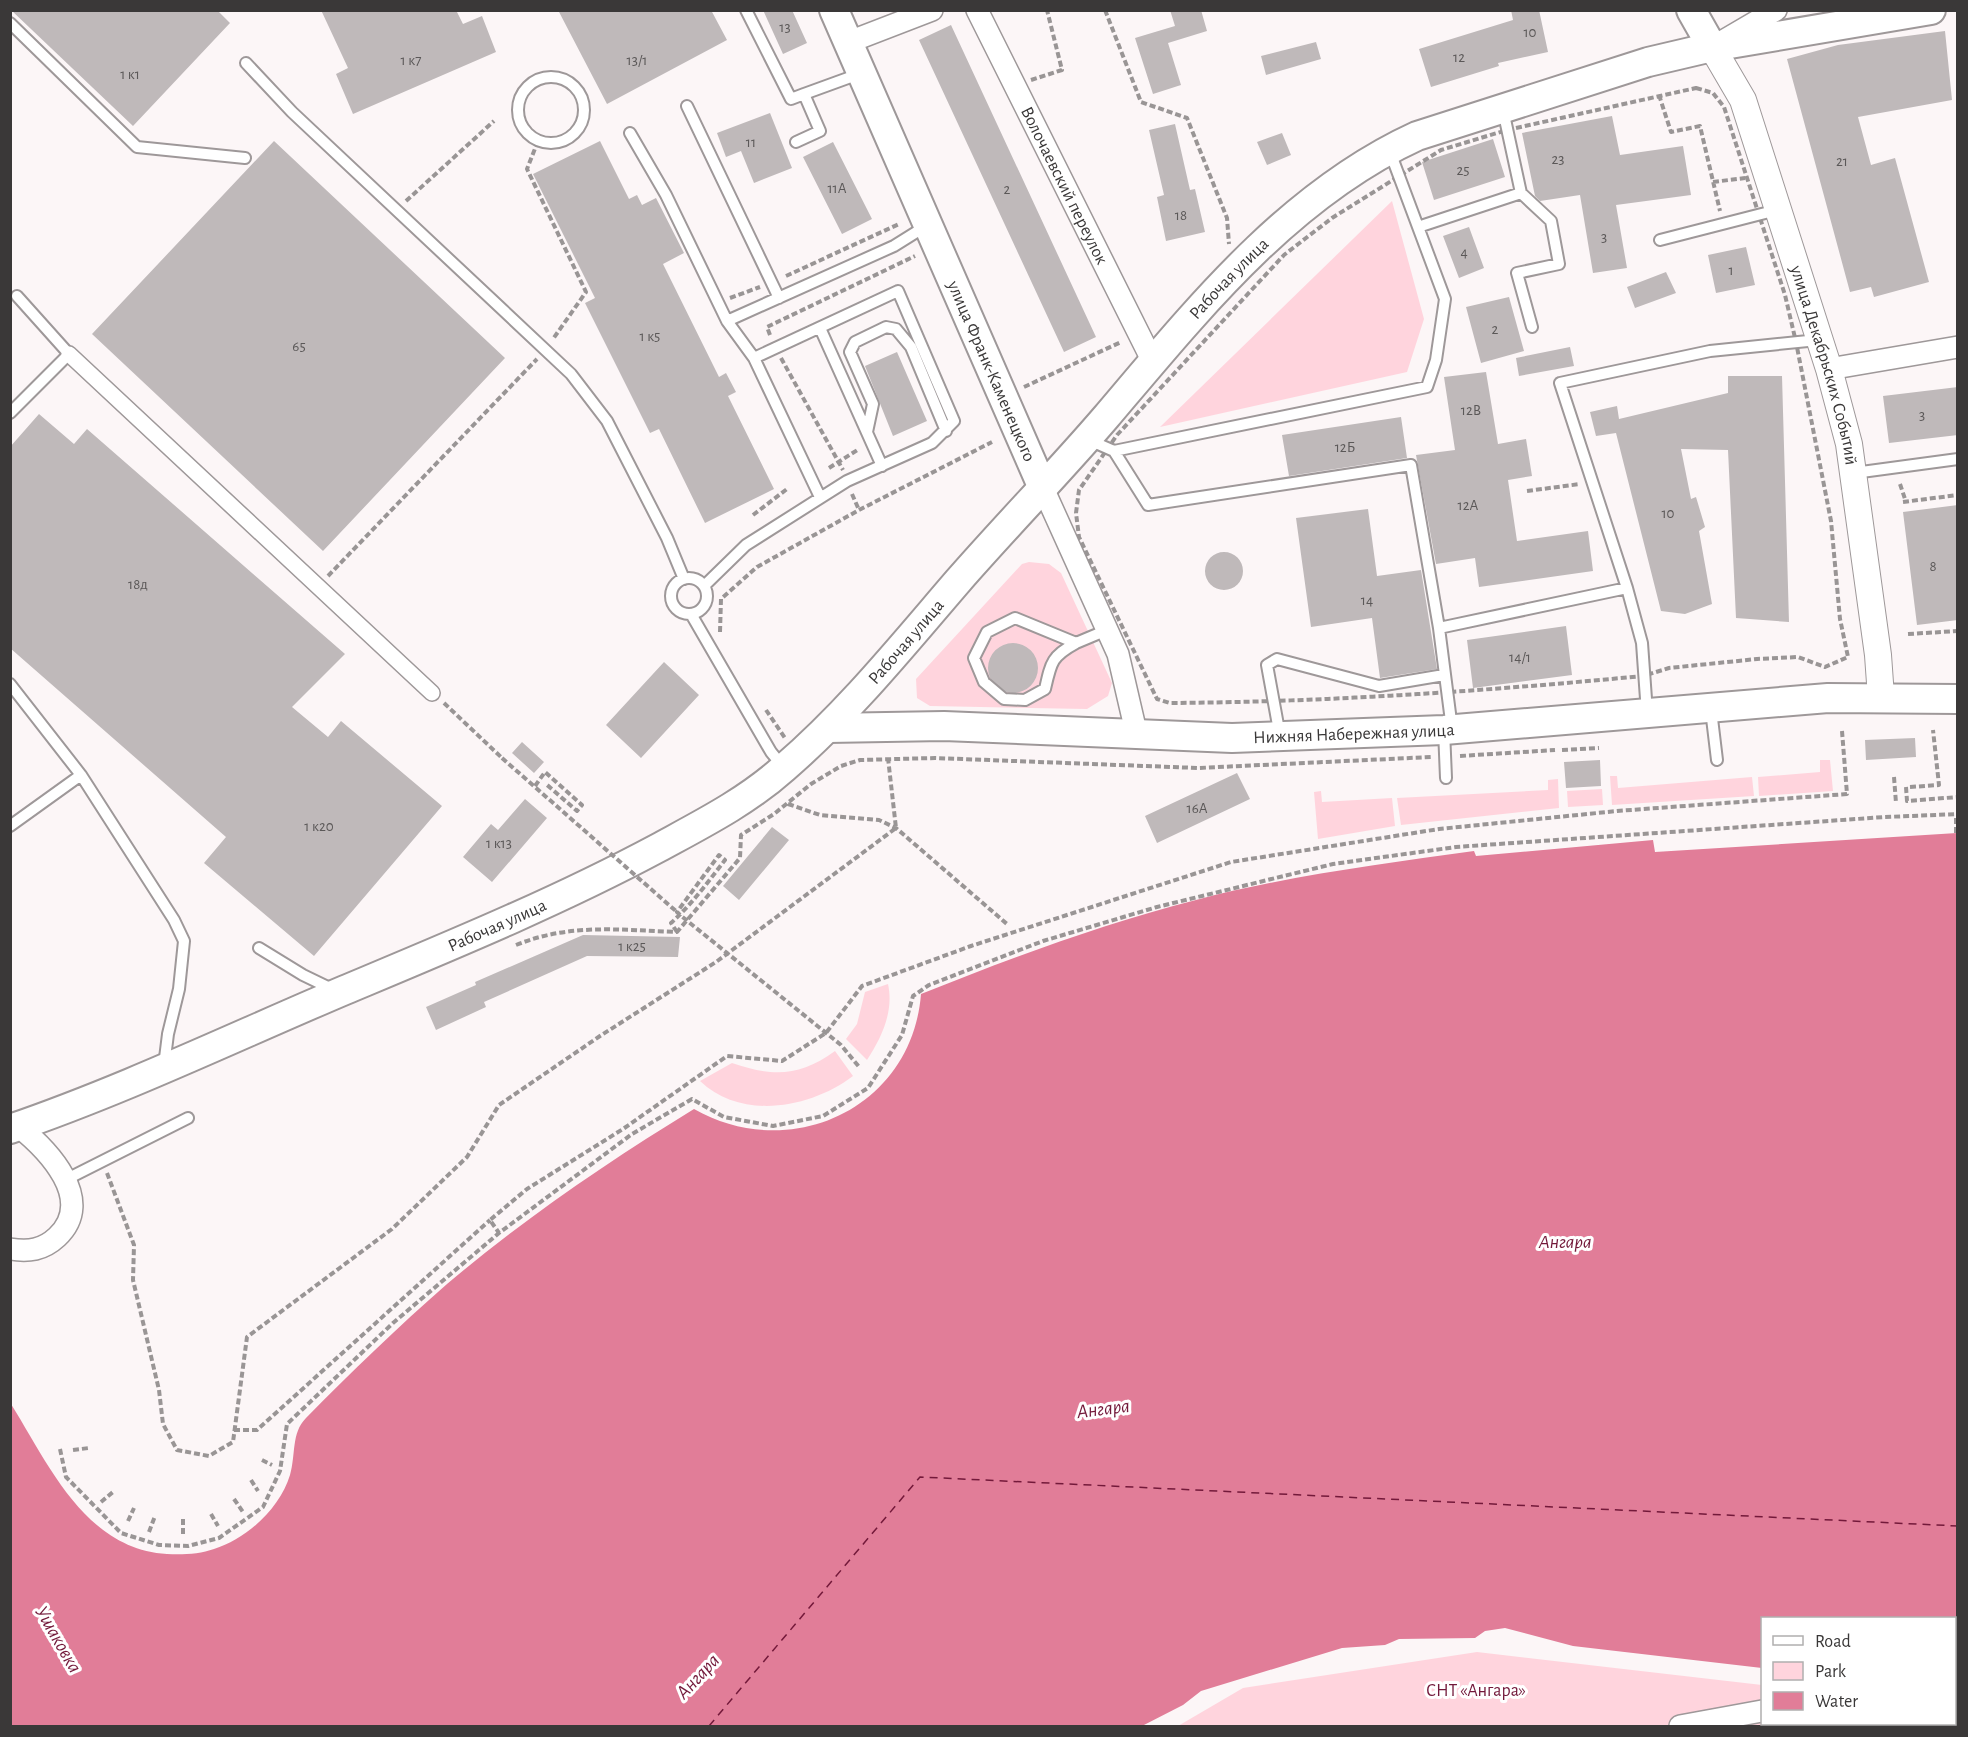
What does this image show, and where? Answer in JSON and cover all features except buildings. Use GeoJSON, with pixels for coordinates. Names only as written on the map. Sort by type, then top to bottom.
{"type":"FeatureCollection","features":[{"type":"Feature","properties":{"kind":"main road","name":"улица Франк-Каменецкого"},"geometry":{"type":"LineString","coordinates":[[834,10],[862,73],[913,224],[1042,486]]}},
{"type":"Feature","properties":{"kind":"main road"},"geometry":{"type":"LineString","coordinates":[[1691,10],[1712,47]]}},
{"type":"Feature","properties":{"kind":"main road","name":"Рабочая улица"},"geometry":{"type":"LineString","coordinates":[[13,1125],[164,1069],[340,993],[613,872],[715,819],[784,769],[828,728],[882,671],[1042,486],[1103,446],[1153,362],[1236,270],[1312,198],[1389,148],[1417,136],[1504,119],[1648,62],[1712,47],[1931,10]]}},
{"type":"Feature","properties":{"kind":"main road","name":"Нижняя Набережная улица"},"geometry":{"type":"LineString","coordinates":[[828,728],[944,726],[1137,735],[1447,739],[1647,713],[1828,698],[1958,699]]}},
{"type":"Feature","properties":{"kind":"street"},"geometry":{"type":"LineString","coordinates":[[849,42],[932,10]]}},
{"type":"Feature","properties":{"kind":"street","name":"Волочаевский переулок"},"geometry":{"type":"LineString","coordinates":[[977,10],[1153,362]]}},
{"type":"Feature","properties":{"kind":"street"},"geometry":{"type":"LineString","coordinates":[[1712,47],[1776,10]]}},
{"type":"Feature","properties":{"kind":"street","name":"улица Декабрьских Событий"},"geometry":{"type":"LineString","coordinates":[[1712,47],[1743,100],[1768,212],[1807,341],[1829,369],[1849,444],[1878,655],[1881,697]]}},
{"type":"Feature","properties":{"kind":"street"},"geometry":{"type":"LineString","coordinates":[[1829,369],[1958,347]]}},
{"type":"Feature","properties":{"kind":"street"},"geometry":{"type":"LineString","coordinates":[[69,354],[432,693]]}},
{"type":"Feature","properties":{"kind":"street","name":"улица Франк-Каменецкого"},"geometry":{"type":"LineString","coordinates":[[1042,486],[1107,630],[1124,675],[1137,735]]}},
{"type":"Feature","properties":{"kind":"street"},"geometry":{"type":"LineString","coordinates":[[10,1249],[39,1249],[61,1233],[71,1210],[65,1180],[53,1157],[13,1125]]}},
{"type":"Feature","properties":{"kind":"street"},"geometry":{"type":"LineString","coordinates":[[1680,1726],[1761,1711]]}},
{"type":"Feature","properties":{"kind":"lane"},"geometry":{"type":"LineString","coordinates":[[746,10],[790,99],[862,73]]}},
{"type":"Feature","properties":{"kind":"lane"},"geometry":{"type":"LineString","coordinates":[[10,23],[137,147],[244,158]]}},
{"type":"Feature","properties":{"kind":"lane"},"geometry":{"type":"LineString","coordinates":[[246,63],[292,112],[571,374],[607,421],[667,538],[684,579]]}},
{"type":"Feature","properties":{"kind":"lane"},"geometry":{"type":"LineString","coordinates":[[539,78],[561,78],[578,90],[583,100],[582,121],[577,130],[560,142],[538,141],[521,125],[518,103],[529,84],[539,78]]}},
{"type":"Feature","properties":{"kind":"lane"},"geometry":{"type":"LineString","coordinates":[[796,142],[820,131],[804,94]]}},
{"type":"Feature","properties":{"kind":"lane"},"geometry":{"type":"LineString","coordinates":[[687,106],[779,298]]}},
{"type":"Feature","properties":{"kind":"lane"},"geometry":{"type":"LineString","coordinates":[[1504,119],[1521,193],[1551,221],[1559,264],[1517,273],[1532,327]]}},
{"type":"Feature","properties":{"kind":"lane"},"geometry":{"type":"LineString","coordinates":[[630,134],[666,195],[727,321],[754,358],[820,497]]}},
{"type":"Feature","properties":{"kind":"lane"},"geometry":{"type":"LineString","coordinates":[[1389,148],[1445,300],[1436,360],[1428,387],[1103,446],[1148,505],[1411,465],[1439,628],[1446,693],[1446,778]]}},
{"type":"Feature","properties":{"kind":"lane"},"geometry":{"type":"LineString","coordinates":[[1418,227],[1521,193]]}},
{"type":"Feature","properties":{"kind":"lane"},"geometry":{"type":"LineString","coordinates":[[1660,240],[1768,212]]}},
{"type":"Feature","properties":{"kind":"lane"},"geometry":{"type":"LineString","coordinates":[[727,321],[894,246],[913,224]]}},
{"type":"Feature","properties":{"kind":"lane"},"geometry":{"type":"LineString","coordinates":[[704,586],[695,580],[684,579],[672,590],[672,602],[679,612],[691,614],[705,603],[704,586],[746,545],[820,497],[932,443],[954,421],[898,291],[754,358]]}},
{"type":"Feature","properties":{"kind":"lane"},"geometry":{"type":"LineString","coordinates":[[10,413],[69,354],[17,296]]}},
{"type":"Feature","properties":{"kind":"lane"},"geometry":{"type":"LineString","coordinates":[[867,432],[873,404],[850,352],[855,342],[886,327],[896,330],[911,347],[946,431]]}},
{"type":"Feature","properties":{"kind":"lane"},"geometry":{"type":"LineString","coordinates":[[820,328],[882,466]]}},
{"type":"Feature","properties":{"kind":"lane"},"geometry":{"type":"LineString","coordinates":[[1647,713],[1642,644],[1627,588],[1560,383],[1710,351],[1807,341]]}},
{"type":"Feature","properties":{"kind":"lane"},"geometry":{"type":"LineString","coordinates":[[1852,473],[1958,459]]}},
{"type":"Feature","properties":{"kind":"lane"},"geometry":{"type":"LineString","coordinates":[[1439,628],[1627,588]]}},
{"type":"Feature","properties":{"kind":"lane"},"geometry":{"type":"LineString","coordinates":[[691,614],[771,752],[784,769]]}},
{"type":"Feature","properties":{"kind":"lane"},"geometry":{"type":"LineString","coordinates":[[1076,643],[1015,618],[987,632],[974,658],[984,682],[1004,699],[1024,700],[1045,689],[1052,662],[1058,653],[1107,630]]}},
{"type":"Feature","properties":{"kind":"lane"},"geometry":{"type":"LineString","coordinates":[[1280,736],[1267,665],[1276,659],[1379,686],[1444,675]]}},
{"type":"Feature","properties":{"kind":"lane"},"geometry":{"type":"LineString","coordinates":[[10,684],[81,775],[174,920],[184,940],[179,989],[168,1034],[164,1069]]}},
{"type":"Feature","properties":{"kind":"lane"},"geometry":{"type":"LineString","coordinates":[[1710,708],[1717,760]]}},
{"type":"Feature","properties":{"kind":"lane"},"geometry":{"type":"LineString","coordinates":[[10,825],[81,775]]}},
{"type":"Feature","properties":{"kind":"lane"},"geometry":{"type":"LineString","coordinates":[[259,948],[303,975],[340,993]]}},
{"type":"Feature","properties":{"kind":"lane"},"geometry":{"type":"LineString","coordinates":[[65,1180],[188,1118]]}},
{"type":"Feature","properties":{"kind":"path"},"geometry":{"type":"LineString","coordinates":[[1014,85],[1062,70],[1047,10]]}},
{"type":"Feature","properties":{"kind":"path"},"geometry":{"type":"LineString","coordinates":[[1105,10],[1141,102],[1187,118],[1227,218],[1230,252],[1236,270]]}},
{"type":"Feature","properties":{"kind":"path"},"geometry":{"type":"LineString","coordinates":[[1696,88],[1713,93],[1724,107],[1747,177],[1768,212],[1785,295],[1807,341],[1831,521],[1840,619],[1848,657],[1825,667],[1798,657],[1757,659],[1669,668],[1643,676],[1446,693],[1274,702],[1170,703],[1156,699],[1079,537],[1076,513],[1078,490],[1103,446],[1284,255],[1332,218],[1399,175],[1441,150],[1504,119],[1659,95],[1696,88]]}},
{"type":"Feature","properties":{"kind":"path"},"geometry":{"type":"LineString","coordinates":[[1659,95],[1671,132],[1700,126],[1723,224]]}},
{"type":"Feature","properties":{"kind":"path"},"geometry":{"type":"LineString","coordinates":[[396,210],[494,121]]}},
{"type":"Feature","properties":{"kind":"path"},"geometry":{"type":"LineString","coordinates":[[318,587],[545,351],[586,292],[527,169],[538,141]]}},
{"type":"Feature","properties":{"kind":"path"},"geometry":{"type":"LineString","coordinates":[[1713,182],[1747,177]]}},
{"type":"Feature","properties":{"kind":"path"},"geometry":{"type":"LineString","coordinates":[[718,303],[913,224]]}},
{"type":"Feature","properties":{"kind":"path"},"geometry":{"type":"LineString","coordinates":[[839,462],[766,327],[915,256]]}},
{"type":"Feature","properties":{"kind":"path"},"geometry":{"type":"LineString","coordinates":[[1021,388],[1122,341]]}},
{"type":"Feature","properties":{"kind":"path"},"geometry":{"type":"LineString","coordinates":[[719,639],[721,598],[757,567],[859,510],[992,442]]}},
{"type":"Feature","properties":{"kind":"path"},"geometry":{"type":"LineString","coordinates":[[829,468],[846,455]]}},
{"type":"Feature","properties":{"kind":"path"},"geometry":{"type":"LineString","coordinates":[[1527,490],[1592,482]]}},
{"type":"Feature","properties":{"kind":"path"},"geometry":{"type":"LineString","coordinates":[[1900,484],[1904,502],[1958,495]]}},
{"type":"Feature","properties":{"kind":"path"},"geometry":{"type":"LineString","coordinates":[[753,515],[787,489]]}},
{"type":"Feature","properties":{"kind":"path"},"geometry":{"type":"LineString","coordinates":[[1908,634],[1958,630]]}},
{"type":"Feature","properties":{"kind":"path"},"geometry":{"type":"LineString","coordinates":[[432,693],[678,914],[841,1045],[860,1068]]}},
{"type":"Feature","properties":{"kind":"path"},"geometry":{"type":"LineString","coordinates":[[762,704],[786,741]]}},
{"type":"Feature","properties":{"kind":"path"},"geometry":{"type":"LineString","coordinates":[[1933,730],[1939,785],[1908,787],[1907,801],[1958,796]]}},
{"type":"Feature","properties":{"kind":"path"},"geometry":{"type":"LineString","coordinates":[[234,1430],[257,1430],[527,1189],[623,1129],[727,1056],[782,1061],[826,1033],[862,986],[990,940],[1231,862],[1439,829],[1617,811],[1847,794],[1842,731]]}},
{"type":"Feature","properties":{"kind":"path"},"geometry":{"type":"LineString","coordinates":[[677,932],[740,858],[741,835],[811,784],[841,766],[860,760],[888,758],[1198,768],[1447,739],[1555,750]]}},
{"type":"Feature","properties":{"kind":"path"},"geometry":{"type":"LineString","coordinates":[[1562,750],[1599,748]]}},
{"type":"Feature","properties":{"kind":"path"},"geometry":{"type":"LineString","coordinates":[[888,758],[896,828]]}},
{"type":"Feature","properties":{"kind":"path"},"geometry":{"type":"LineString","coordinates":[[535,786],[545,772],[582,805],[577,811],[546,784]]}},
{"type":"Feature","properties":{"kind":"path"},"geometry":{"type":"LineString","coordinates":[[1894,777],[1896,803]]}},
{"type":"Feature","properties":{"kind":"path"},"geometry":{"type":"LineString","coordinates":[[787,803],[820,815],[879,820],[896,828],[1007,924]]}},
{"type":"Feature","properties":{"kind":"path"},"geometry":{"type":"LineString","coordinates":[[60,1449],[66,1477],[121,1533],[159,1545],[188,1546],[219,1538],[263,1507],[280,1471],[287,1424],[393,1323],[499,1233],[632,1134],[693,1099],[724,1117],[773,1126],[824,1116],[868,1088],[902,1035],[914,996],[928,985],[1043,941],[1156,907],[1333,864],[1456,847],[1885,817],[1957,816],[1956,833]]}},
{"type":"Feature","properties":{"kind":"path"},"geometry":{"type":"LineString","coordinates":[[102,1161],[134,1245],[133,1280],[159,1390],[163,1424],[177,1450],[208,1456],[233,1442],[247,1336],[392,1228],[467,1157],[499,1105],[728,953],[896,828]]}},
{"type":"Feature","properties":{"kind":"path"},"geometry":{"type":"LineString","coordinates":[[677,932],[671,923],[719,855],[725,860],[688,908],[678,914]]}},
{"type":"Feature","properties":{"kind":"path"},"geometry":{"type":"LineString","coordinates":[[511,947],[544,934],[580,929],[677,932]]}},
{"type":"Feature","properties":{"kind":"path"},"geometry":{"type":"LineString","coordinates":[[490,1220],[499,1233]]}},
{"type":"Feature","properties":{"kind":"path"},"geometry":{"type":"LineString","coordinates":[[74,1450],[89,1448]]}},
{"type":"Feature","properties":{"kind":"path"},"geometry":{"type":"LineString","coordinates":[[262,1460],[272,1465]]}},
{"type":"Feature","properties":{"kind":"path"},"geometry":{"type":"LineString","coordinates":[[251,1480],[258,1491]]}},
{"type":"Feature","properties":{"kind":"path"},"geometry":{"type":"LineString","coordinates":[[100,1502],[113,1492]]}},
{"type":"Feature","properties":{"kind":"path"},"geometry":{"type":"LineString","coordinates":[[234,1498],[243,1512]]}},
{"type":"Feature","properties":{"kind":"path"},"geometry":{"type":"LineString","coordinates":[[128,1521],[134,1508]]}},
{"type":"Feature","properties":{"kind":"path"},"geometry":{"type":"LineString","coordinates":[[211,1514],[218,1526]]}},
{"type":"Feature","properties":{"kind":"path"},"geometry":{"type":"LineString","coordinates":[[149,1532],[155,1516]]}},
{"type":"Feature","properties":{"kind":"path"},"geometry":{"type":"LineString","coordinates":[[183,1519],[183,1535]]}},
{"type":"Feature","properties":{"kind":"green space"},"geometry":{"type":"Polygon","coordinates":[[[1392,201],[1424,319],[1407,372],[1160,427],[1392,201]]]}},
{"type":"Feature","properties":{"kind":"green space"},"geometry":{"type":"Polygon","coordinates":[[[1029,562],[1049,564],[1061,573],[1112,683],[1108,696],[1087,709],[930,706],[917,698],[916,679],[1022,564],[1029,562]]]}},
{"type":"Feature","properties":{"kind":"green space"},"geometry":{"type":"Polygon","coordinates":[[[1820,760],[1830,760],[1833,791],[1759,796],[1758,777],[1820,772],[1820,760]]]}},
{"type":"Feature","properties":{"kind":"green space"},"geometry":{"type":"Polygon","coordinates":[[[1610,776],[1617,776],[1618,788],[1752,777],[1754,796],[1612,805],[1610,776]]]}},
{"type":"Feature","properties":{"kind":"green space"},"geometry":{"type":"Polygon","coordinates":[[[1558,779],[1559,808],[1401,825],[1397,798],[1548,790],[1548,780],[1558,779]]]}},
{"type":"Feature","properties":{"kind":"green space"},"geometry":{"type":"Polygon","coordinates":[[[1602,789],[1603,805],[1568,807],[1567,791],[1602,789]]]}},
{"type":"Feature","properties":{"kind":"green space"},"geometry":{"type":"Polygon","coordinates":[[[1321,791],[1322,802],[1392,798],[1395,826],[1318,839],[1314,792],[1321,791]]]}},
{"type":"Feature","properties":{"kind":"green space"},"geometry":{"type":"Polygon","coordinates":[[[888,984],[888,1014],[867,1060],[846,1039],[857,1024],[865,992],[888,984]]]}},
{"type":"Feature","properties":{"kind":"green space"},"geometry":{"type":"Polygon","coordinates":[[[835,1051],[853,1076],[817,1096],[797,1102],[776,1106],[736,1102],[717,1094],[700,1081],[732,1063],[760,1071],[785,1072],[809,1066],[835,1051]]]}},
{"type":"Feature","properties":{"kind":"green space","name":"СНТ «Ангара»"},"geometry":{"type":"Polygon","coordinates":[[[1477,1652],[1761,1685],[1761,1725],[1896,1726],[1178,1726],[1243,1688],[1477,1652]]]}},
{"type":"Feature","properties":{"kind":"water","name":"Ангара"},"geometry":{"type":"Polygon","coordinates":[[[1957,833],[1957,1726],[1946,1725],[1956,1725],[1956,1617],[1761,1617],[1761,1668],[1573,1646],[1505,1628],[1485,1631],[1475,1638],[1399,1639],[1385,1645],[1342,1648],[1201,1691],[1183,1705],[1142,1726],[11,1726],[11,1404],[55,1477],[72,1500],[113,1537],[138,1549],[167,1554],[209,1551],[250,1530],[261,1521],[279,1499],[290,1475],[298,1430],[306,1418],[357,1367],[476,1260],[599,1170],[694,1109],[731,1125],[769,1130],[806,1127],[840,1115],[871,1095],[895,1068],[913,1034],[921,994],[1057,942],[1161,909],[1299,877],[1474,851],[1476,856],[1653,840],[1655,852],[1957,833]]]}},
{"type":"Feature","properties":{"kind":"ferry route"},"geometry":{"type":"LineString","coordinates":[[709,1726],[920,1477],[1958,1526]]}},
{"type":"Feature","properties":{"kind":"water label","name":"Ушаковка"},"geometry":{"type":"Point","coordinates":[59,1639]}}]}
